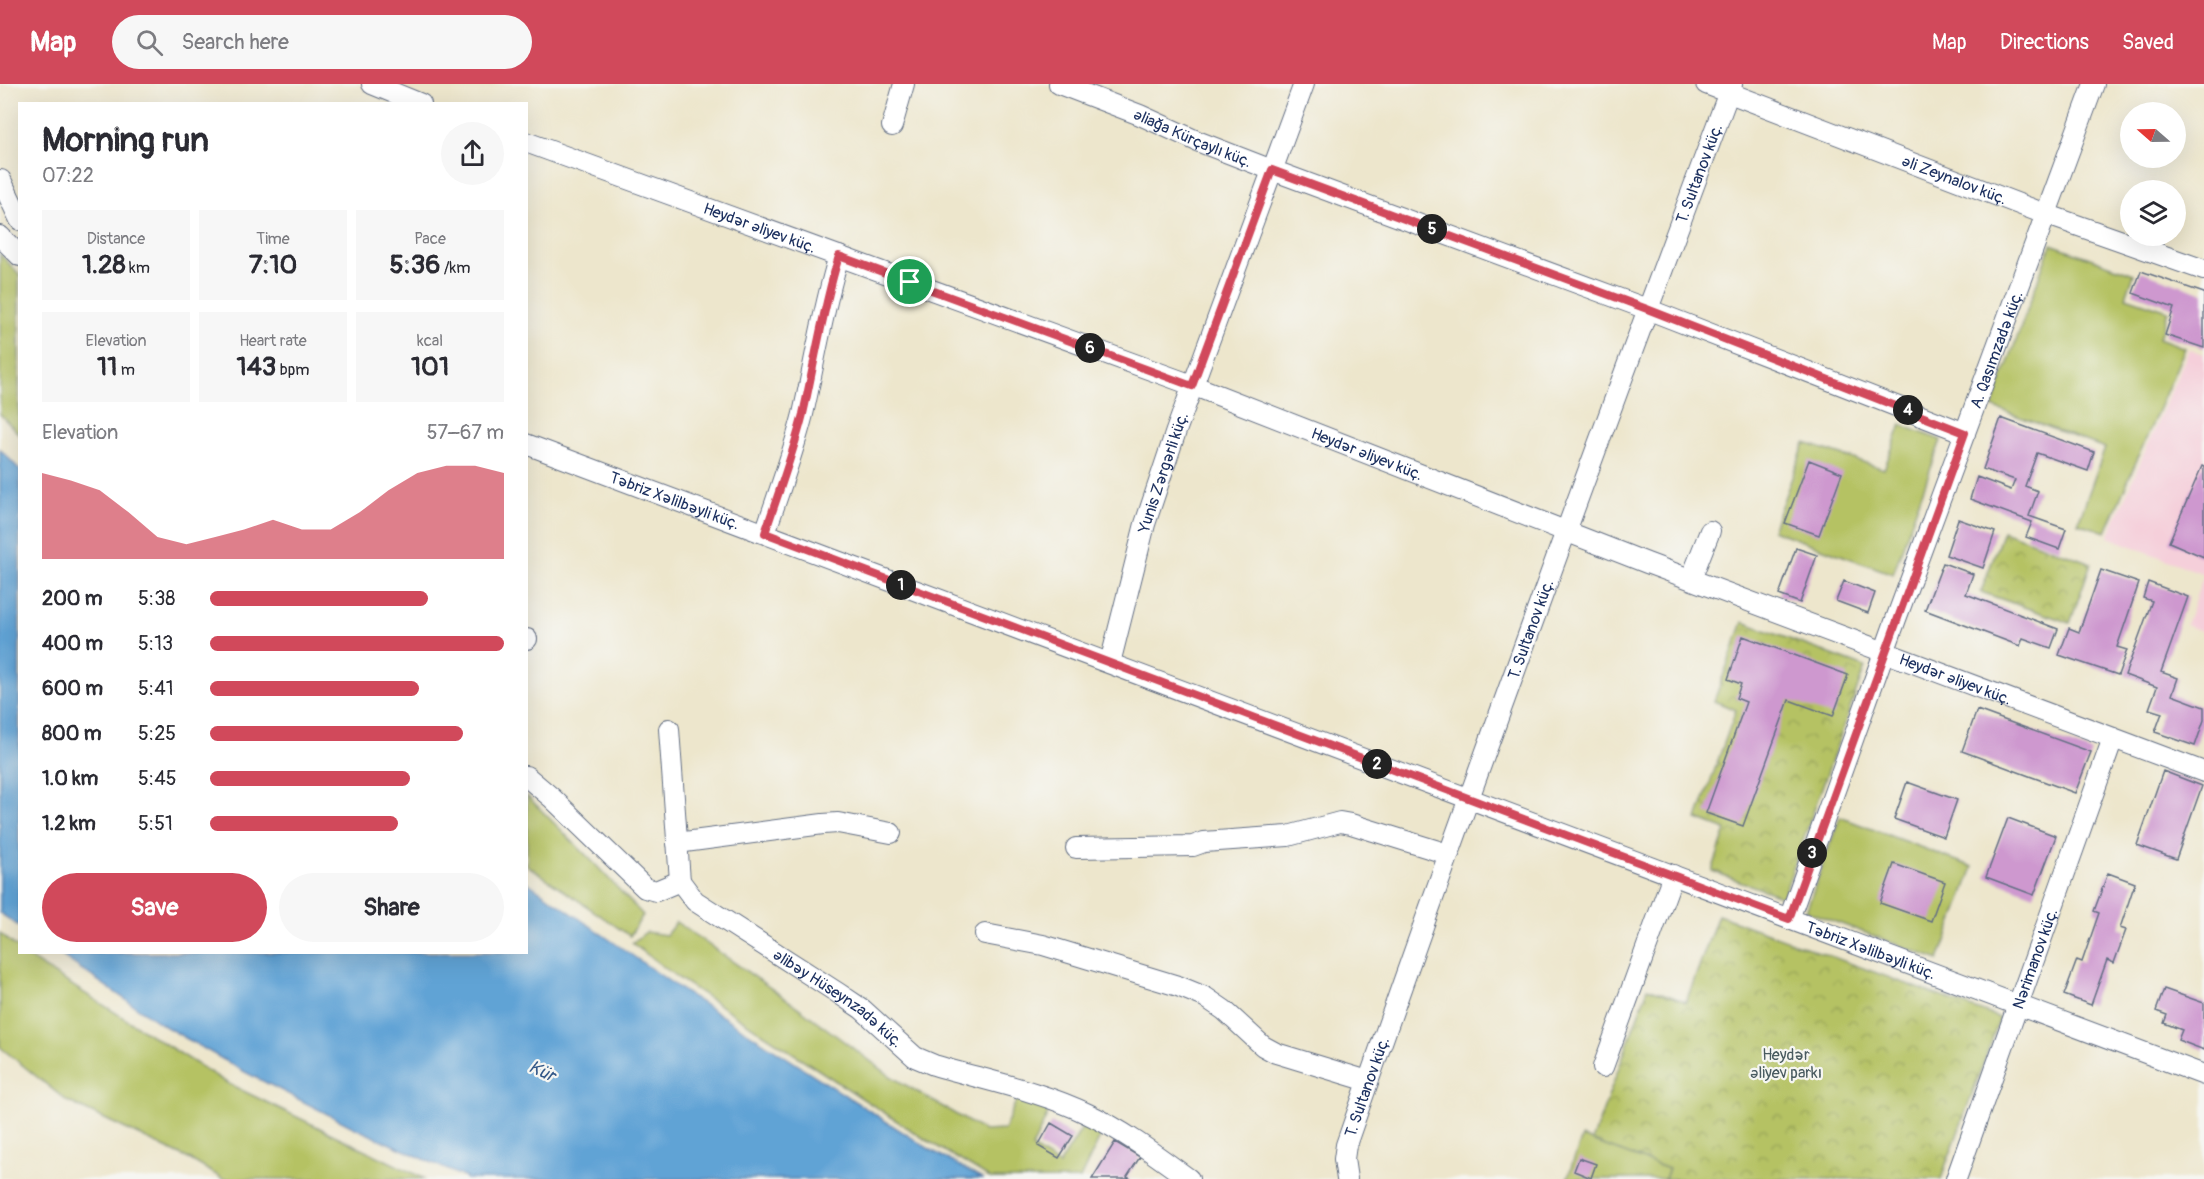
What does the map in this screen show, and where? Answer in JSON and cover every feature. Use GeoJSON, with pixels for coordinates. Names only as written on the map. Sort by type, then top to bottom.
{"type":"FeatureCollection","features":[{"type":"Feature","properties":{"kind":"street"},"geometry":{"type":"LineString","coordinates":[[372,84],[416,102]]}},
{"type":"Feature","properties":{"kind":"street"},"geometry":{"type":"LineString","coordinates":[[892,126],[904,84]]}},
{"type":"Feature","properties":{"kind":"street","name":"Əliağa Kürçaylı küç."},"geometry":{"type":"LineString","coordinates":[[1059,84],[1272,170],[1647,309],[1965,433]]}},
{"type":"Feature","properties":{"kind":"street","name":"Yunis Zərgərli küç."},"geometry":{"type":"LineString","coordinates":[[1110,663],[1145,524],[1192,386],[1305,84]]}},
{"type":"Feature","properties":{"kind":"street","name":"Əli Zeynalov küç."},"geometry":{"type":"LineString","coordinates":[[1706,84],[1730,88],[2045,214],[2204,270]]}},
{"type":"Feature","properties":{"kind":"street","name":"A. Qasımzadə küç."},"geometry":{"type":"LineString","coordinates":[[1789,919],[1884,652],[2094,84]]}},
{"type":"Feature","properties":{"kind":"street","name":"T. Sultanov küç."},"geometry":{"type":"LineString","coordinates":[[1347,1179],[1344,1159],[1346,1144],[1368,1081],[1468,798],[1730,88]]}},
{"type":"Feature","properties":{"kind":"street","name":"Heydər Əliyev küç."},"geometry":{"type":"LineString","coordinates":[[528,143],[1192,386],[1567,532],[2204,772]]}},
{"type":"Feature","properties":{"kind":"street"},"geometry":{"type":"LineString","coordinates":[[1,180],[18,216]]}},
{"type":"Feature","properties":{"kind":"street"},"geometry":{"type":"LineString","coordinates":[[0,236],[18,254]]}},
{"type":"Feature","properties":{"kind":"street"},"geometry":{"type":"LineString","coordinates":[[765,533],[797,435],[827,294],[839,256]]}},
{"type":"Feature","properties":{"kind":"street","name":"Təbriz Xəlilbəyli küç."},"geometry":{"type":"LineString","coordinates":[[528,445],[2204,1075]]}},
{"type":"Feature","properties":{"kind":"street"},"geometry":{"type":"LineString","coordinates":[[1691,579],[1710,531]]}},
{"type":"Feature","properties":{"kind":"street"},"geometry":{"type":"LineString","coordinates":[[528,778],[645,888],[656,891],[680,881],[669,729]]}},
{"type":"Feature","properties":{"kind":"street","name":"Nərimanov küç."},"geometry":{"type":"LineString","coordinates":[[1956,1179],[2113,738]]}},
{"type":"Feature","properties":{"kind":"street"},"geometry":{"type":"LineString","coordinates":[[1076,848],[1192,846],[1204,842],[1267,839],[1288,836],[1340,822],[1448,854]]}},
{"type":"Feature","properties":{"kind":"street"},"geometry":{"type":"LineString","coordinates":[[677,843],[838,823],[891,833]]}},
{"type":"Feature","properties":{"kind":"street"},"geometry":{"type":"LineString","coordinates":[[1603,1067],[1672,875]]}},
{"type":"Feature","properties":{"kind":"street","name":"Əlibəy Hüseynzadə küç."},"geometry":{"type":"LineString","coordinates":[[680,881],[695,901],[846,998],[915,1057],[934,1065],[1059,1102],[1086,1113],[1134,1139],[1189,1179]]}},
{"type":"Feature","properties":{"kind":"street"},"geometry":{"type":"LineString","coordinates":[[985,934],[1043,945],[1178,986],[1205,997],[1224,1010],[1263,1046],[1276,1053],[1368,1081]]}},
{"type":"Feature","properties":{"kind":"shaded area"},"geometry":{"type":"Polygon","coordinates":[[[2189,349],[2204,354],[2204,574],[2108,537],[2189,349]]]}},
{"type":"Feature","properties":{"kind":"shaded area"},"geometry":{"type":"Polygon","coordinates":[[[2204,574],[2204,632],[2186,625],[2204,574]]]}},
{"type":"Feature","properties":{"kind":"green space"},"geometry":{"type":"Polygon","coordinates":[[[2051,244],[2134,274],[2126,297],[2168,311],[2159,338],[2185,348],[2106,532],[2078,523],[2105,448],[1992,407],[2051,244]]]}},
{"type":"Feature","properties":{"kind":"green space"},"geometry":{"type":"Polygon","coordinates":[[[0,254],[18,273],[18,433],[0,414],[0,254]]]}},
{"type":"Feature","properties":{"kind":"green space"},"geometry":{"type":"Polygon","coordinates":[[[1901,425],[1941,440],[1893,574],[1772,530],[1805,443],[1884,469],[1901,425]]]}},
{"type":"Feature","properties":{"kind":"green space"},"geometry":{"type":"Polygon","coordinates":[[[2003,531],[2091,563],[2070,623],[1981,592],[2003,531]]]}},
{"type":"Feature","properties":{"kind":"green space"},"geometry":{"type":"Polygon","coordinates":[[[1743,622],[1865,667],[1783,897],[1712,871],[1726,830],[1697,819],[1736,710],[1714,701],[1743,622]]]}},
{"type":"Feature","properties":{"kind":"green space"},"geometry":{"type":"Polygon","coordinates":[[[528,797],[643,915],[630,936],[528,866],[528,797]]]}},
{"type":"Feature","properties":{"kind":"green space"},"geometry":{"type":"Polygon","coordinates":[[[1840,817],[1973,867],[1939,960],[1806,911],[1840,817]]]}},
{"type":"Feature","properties":{"kind":"green space","name":"Heydər Əliyev parkı"},"geometry":{"type":"Polygon","coordinates":[[[1718,915],[2000,1018],[1941,1179],[1665,1179],[1669,1169],[1592,1141],[1648,988],[1686,1002],[1718,915]]]}},
{"type":"Feature","properties":{"kind":"green space"},"geometry":{"type":"Polygon","coordinates":[[[676,922],[795,1005],[892,1077],[984,1131],[1004,1130],[1018,1096],[1050,1109],[1032,1148],[1059,1165],[1085,1123],[1103,1131],[1080,1179],[991,1179],[920,1136],[678,978],[632,943],[646,932],[666,935],[676,922]]]}},
{"type":"Feature","properties":{"kind":"green space"},"geometry":{"type":"Polygon","coordinates":[[[0,933],[18,948],[18,954],[24,954],[227,1083],[425,1179],[223,1179],[191,1160],[67,1101],[0,1047],[0,933]]]}},
{"type":"Feature","properties":{"kind":"green space"},"geometry":{"type":"Polygon","coordinates":[[[1582,1137],[1669,1169],[1665,1179],[1567,1179],[1582,1137]]]}},
{"type":"Feature","properties":{"kind":"water"},"geometry":{"type":"Polygon","coordinates":[[[0,449],[18,468],[18,925],[0,913],[0,449]]]}},
{"type":"Feature","properties":{"kind":"water","name":"Kür"},"geometry":{"type":"Polygon","coordinates":[[[528,883],[686,993],[926,1147],[982,1179],[468,1179],[355,1128],[245,1072],[161,1024],[59,954],[528,954],[528,883]]]}},
{"type":"Feature","properties":{"kind":"building"},"geometry":{"type":"Polygon","coordinates":[[[2141,271],[2204,293],[2204,348],[2165,335],[2174,308],[2133,293],[2141,271]]]}},
{"type":"Feature","properties":{"kind":"building"},"geometry":{"type":"Polygon","coordinates":[[[2001,418],[2094,452],[2088,471],[2037,453],[2025,486],[2038,491],[2029,516],[2066,529],[2059,549],[2026,537],[2032,522],[1970,499],[1977,477],[2011,490],[2015,480],[1983,469],[2001,418]]]}},
{"type":"Feature","properties":{"kind":"building"},"geometry":{"type":"Polygon","coordinates":[[[1809,460],[1842,473],[1819,535],[1785,523],[1809,460]]]}},
{"type":"Feature","properties":{"kind":"building"},"geometry":{"type":"Polygon","coordinates":[[[2202,466],[2204,467],[2204,557],[2169,542],[2202,466]]]}},
{"type":"Feature","properties":{"kind":"building"},"geometry":{"type":"Polygon","coordinates":[[[1958,519],[1995,532],[1983,568],[1946,555],[1958,519]]]}},
{"type":"Feature","properties":{"kind":"building"},"geometry":{"type":"Polygon","coordinates":[[[1796,548],[1817,555],[1800,603],[1779,595],[1796,548]]]}},
{"type":"Feature","properties":{"kind":"building"},"geometry":{"type":"Polygon","coordinates":[[[1943,563],[1973,574],[1966,594],[2058,629],[2051,648],[2023,638],[2020,646],[1925,610],[1943,563]]]}},
{"type":"Feature","properties":{"kind":"building"},"geometry":{"type":"Polygon","coordinates":[[[2101,570],[2139,583],[2117,647],[2127,650],[2118,675],[2059,655],[2069,628],[2079,632],[2101,570]]]}},
{"type":"Feature","properties":{"kind":"building"},"geometry":{"type":"Polygon","coordinates":[[[1844,581],[1875,593],[1868,613],[1836,601],[1844,581]]]}},
{"type":"Feature","properties":{"kind":"building"},"geometry":{"type":"Polygon","coordinates":[[[2148,582],[2188,597],[2161,672],[2178,678],[2172,695],[2204,707],[2204,720],[2195,746],[2155,732],[2162,713],[2149,709],[2157,687],[2125,675],[2152,601],[2143,598],[2148,582]]]}},
{"type":"Feature","properties":{"kind":"building"},"geometry":{"type":"Polygon","coordinates":[[[1743,636],[1848,675],[1833,716],[1789,700],[1743,826],[1706,813],[1746,702],[1736,698],[1741,684],[1728,679],[1743,636]]]}},
{"type":"Feature","properties":{"kind":"building"},"geometry":{"type":"Polygon","coordinates":[[[1977,710],[2091,752],[2075,793],[1962,751],[1977,710]]]}},
{"type":"Feature","properties":{"kind":"building"},"geometry":{"type":"Polygon","coordinates":[[[2163,771],[2202,786],[2176,859],[2137,845],[2163,771]]]}},
{"type":"Feature","properties":{"kind":"building"},"geometry":{"type":"Polygon","coordinates":[[[1907,782],[1957,800],[1944,837],[1894,819],[1907,782]]]}},
{"type":"Feature","properties":{"kind":"building"},"geometry":{"type":"Polygon","coordinates":[[[2008,818],[2056,836],[2034,895],[1986,877],[2008,818]]]}},
{"type":"Feature","properties":{"kind":"building"},"geometry":{"type":"Polygon","coordinates":[[[1894,864],[1945,882],[1931,921],[1880,903],[1894,864]]]}},
{"type":"Feature","properties":{"kind":"building"},"geometry":{"type":"Polygon","coordinates":[[[2108,873],[2135,883],[2120,928],[2126,930],[2114,963],[2107,960],[2091,1005],[2064,995],[2077,960],[2082,962],[2099,913],[2094,911],[2108,873]]]}},
{"type":"Feature","properties":{"kind":"building"},"geometry":{"type":"Polygon","coordinates":[[[2164,989],[2204,1003],[2204,1050],[2178,1040],[2182,1030],[2164,1023],[2167,1015],[2156,1011],[2164,989]]]}},
{"type":"Feature","properties":{"kind":"building"},"geometry":{"type":"Polygon","coordinates":[[[1051,1123],[1073,1136],[1059,1158],[1038,1146],[1051,1123]]]}},
{"type":"Feature","properties":{"kind":"building"},"geometry":{"type":"Polygon","coordinates":[[[1115,1142],[1140,1157],[1127,1177],[1131,1179],[1092,1179],[1115,1142]]]}},
{"type":"Feature","properties":{"kind":"building"},"geometry":{"type":"Polygon","coordinates":[[[1579,1158],[1596,1164],[1591,1178],[1574,1171],[1579,1158]]]}},
{"type":"Feature","properties":{"kind":"route"},"geometry":{"type":"LineString","coordinates":[[1272,170],[1647,309],[1965,433],[1789,919],[765,533],[792,455],[803,414],[827,294],[839,256],[910,282],[1192,386],[1272,170]]}}]}
